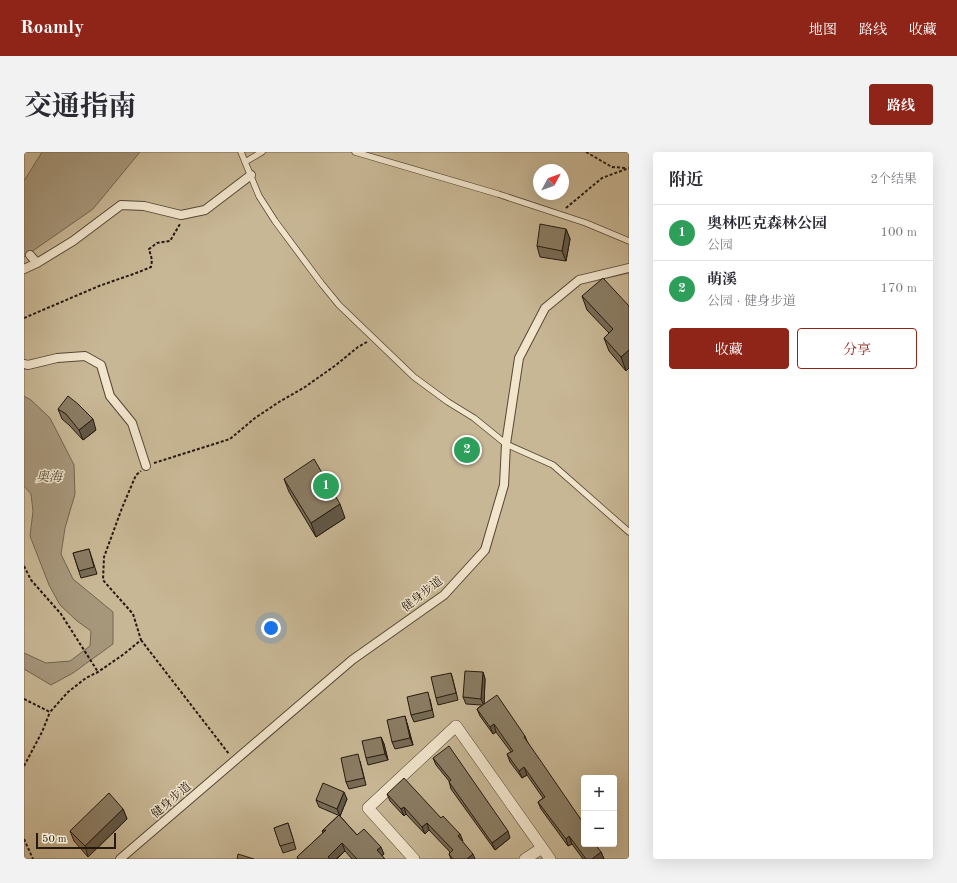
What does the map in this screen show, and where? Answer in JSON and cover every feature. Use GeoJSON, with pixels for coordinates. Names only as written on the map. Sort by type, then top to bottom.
{"type":"FeatureCollection","features":[{"type":"Feature","properties":{"kind":"street"},"geometry":{"type":"LineString","coordinates":[[24,269],[37,263],[73,241],[121,205],[144,206],[181,215],[206,210],[251,175]]}},
{"type":"Feature","properties":{"kind":"street"},"geometry":{"type":"LineString","coordinates":[[30,255],[37,263]]}},
{"type":"Feature","properties":{"kind":"street","name":"健身步道"},"geometry":{"type":"LineString","coordinates":[[120,859],[352,660],[444,595],[485,550],[504,485],[506,444],[519,358],[545,308],[579,280],[629,268]]}},
{"type":"Feature","properties":{"kind":"street"},"geometry":{"type":"LineString","coordinates":[[24,364],[28,365],[56,358],[85,356],[101,365],[110,396],[132,423],[146,466]]}},
{"type":"Feature","properties":{"kind":"street"},"geometry":{"type":"LineString","coordinates":[[414,859],[368,808],[456,726],[550,859]]}},
{"type":"Feature","properties":{"kind":"street"},"geometry":{"type":"LineString","coordinates":[[525,859],[542,848]]}},
{"type":"Feature","properties":{"kind":"lane"},"geometry":{"type":"LineString","coordinates":[[241,152],[259,196],[275,221],[321,283],[340,305],[414,377],[448,402],[474,418],[506,444],[553,465],[629,532]]}},
{"type":"Feature","properties":{"kind":"lane"},"geometry":{"type":"LineString","coordinates":[[245,162],[262,152]]}},
{"type":"Feature","properties":{"kind":"lane"},"geometry":{"type":"LineString","coordinates":[[355,152],[498,194],[586,223],[629,241]]}},
{"type":"Feature","properties":{"kind":"path"},"geometry":{"type":"LineString","coordinates":[[586,152],[612,167],[628,168]]}},
{"type":"Feature","properties":{"kind":"path"},"geometry":{"type":"LineString","coordinates":[[559,214],[602,178],[628,168]]}},
{"type":"Feature","properties":{"kind":"path"},"geometry":{"type":"LineString","coordinates":[[24,318],[99,286],[151,267],[152,260],[150,249],[157,243],[170,241],[186,214]]}},
{"type":"Feature","properties":{"kind":"path"},"geometry":{"type":"LineString","coordinates":[[234,761],[141,640],[133,614],[103,580],[104,557],[136,475],[146,466],[230,439],[255,418],[305,387],[358,347],[374,338]]}},
{"type":"Feature","properties":{"kind":"path"},"geometry":{"type":"LineString","coordinates":[[24,566],[31,580],[61,614],[98,672]]}},
{"type":"Feature","properties":{"kind":"path"},"geometry":{"type":"LineString","coordinates":[[24,766],[42,732],[50,712],[68,692],[86,678],[98,672],[124,654],[141,640]]}},
{"type":"Feature","properties":{"kind":"path"},"geometry":{"type":"LineString","coordinates":[[24,699],[50,712]]}},
{"type":"Feature","properties":{"kind":"path"},"geometry":{"type":"LineString","coordinates":[[24,839],[33,859]]}},
{"type":"Feature","properties":{"kind":"shaded area"},"geometry":{"type":"Polygon","coordinates":[[[24,152],[629,152],[629,859],[24,859],[24,152]]]}},
{"type":"Feature","properties":{"kind":"water"},"geometry":{"type":"Polygon","coordinates":[[[42,152],[140,152],[93,209],[24,257],[24,181],[42,152]]]}},
{"type":"Feature","properties":{"kind":"water","name":"奥海"},"geometry":{"type":"Polygon","coordinates":[[[24,396],[31,400],[50,418],[74,465],[75,494],[65,528],[61,554],[73,579],[113,612],[113,644],[73,673],[51,685],[24,669],[24,653],[46,663],[70,661],[90,646],[91,631],[77,621],[60,605],[49,585],[30,536],[33,511],[31,494],[24,486],[24,396]]]}},
{"type":"Feature","properties":{"kind":"building"},"geometry":{"type":"Polygon","coordinates":[[[540,224],[566,229],[562,251],[537,246],[540,224]]]}},
{"type":"Feature","properties":{"kind":"building"},"geometry":{"type":"Polygon","coordinates":[[[603,278],[629,306],[629,350],[621,357],[604,338],[613,329],[582,296],[603,278]]]}},
{"type":"Feature","properties":{"kind":"building"},"geometry":{"type":"Polygon","coordinates":[[[68,396],[93,419],[79,430],[66,414],[58,409],[68,396]]]}},
{"type":"Feature","properties":{"kind":"building"},"geometry":{"type":"Polygon","coordinates":[[[314,459],[340,504],[311,523],[284,479],[314,459]]]}},
{"type":"Feature","properties":{"kind":"building"},"geometry":{"type":"Polygon","coordinates":[[[89,549],[94,567],[79,571],[73,553],[89,549]]]}},
{"type":"Feature","properties":{"kind":"building"},"geometry":{"type":"Polygon","coordinates":[[[465,671],[483,672],[481,699],[463,697],[465,671]]]}},
{"type":"Feature","properties":{"kind":"building"},"geometry":{"type":"Polygon","coordinates":[[[451,673],[456,693],[436,698],[431,677],[451,673]]]}},
{"type":"Feature","properties":{"kind":"building"},"geometry":{"type":"Polygon","coordinates":[[[428,692],[432,710],[411,715],[407,697],[428,692]]]}},
{"type":"Feature","properties":{"kind":"building"},"geometry":{"type":"Polygon","coordinates":[[[497,695],[581,820],[581,847],[597,847],[601,852],[592,859],[586,859],[569,836],[566,839],[538,802],[545,797],[524,767],[519,771],[507,754],[513,751],[494,724],[490,727],[477,709],[497,695]]]}},
{"type":"Feature","properties":{"kind":"building"},"geometry":{"type":"Polygon","coordinates":[[[405,716],[410,738],[392,742],[387,720],[405,716]]]}},
{"type":"Feature","properties":{"kind":"building"},"geometry":{"type":"Polygon","coordinates":[[[381,737],[385,754],[366,758],[362,741],[381,737]]]}},
{"type":"Feature","properties":{"kind":"building"},"geometry":{"type":"Polygon","coordinates":[[[449,746],[508,831],[492,843],[449,782],[451,780],[433,758],[449,746]]]}},
{"type":"Feature","properties":{"kind":"building"},"geometry":{"type":"Polygon","coordinates":[[[358,754],[364,778],[346,782],[341,758],[358,754]]]}},
{"type":"Feature","properties":{"kind":"building"},"geometry":{"type":"Polygon","coordinates":[[[404,778],[441,818],[443,816],[460,834],[458,836],[473,854],[467,859],[453,859],[449,854],[453,850],[427,823],[422,827],[404,807],[401,809],[387,794],[404,778]]]}},
{"type":"Feature","properties":{"kind":"building"},"geometry":{"type":"Polygon","coordinates":[[[323,783],[344,792],[337,809],[316,800],[323,783]]]}},
{"type":"Feature","properties":{"kind":"building"},"geometry":{"type":"Polygon","coordinates":[[[109,793],[123,809],[85,846],[70,831],[109,793]]]}},
{"type":"Feature","properties":{"kind":"building"},"geometry":{"type":"Polygon","coordinates":[[[339,815],[357,835],[364,829],[381,847],[377,850],[385,859],[357,859],[342,843],[328,857],[330,859],[299,859],[297,857],[326,830],[322,831],[339,815]]]}},
{"type":"Feature","properties":{"kind":"building"},"geometry":{"type":"Polygon","coordinates":[[[288,823],[294,842],[280,846],[274,828],[288,823]]]}},
{"type":"Feature","properties":{"kind":"building"},"geometry":{"type":"Polygon","coordinates":[[[238,854],[254,859],[237,859],[238,854]]]}},
{"type":"Feature","properties":{"kind":"place","name":"萌溪"},"geometry":{"type":"Point","coordinates":[467,450]}},
{"type":"Feature","properties":{"kind":"place","name":"奥林匹克森林公园"},"geometry":{"type":"Point","coordinates":[326,486]}}]}
